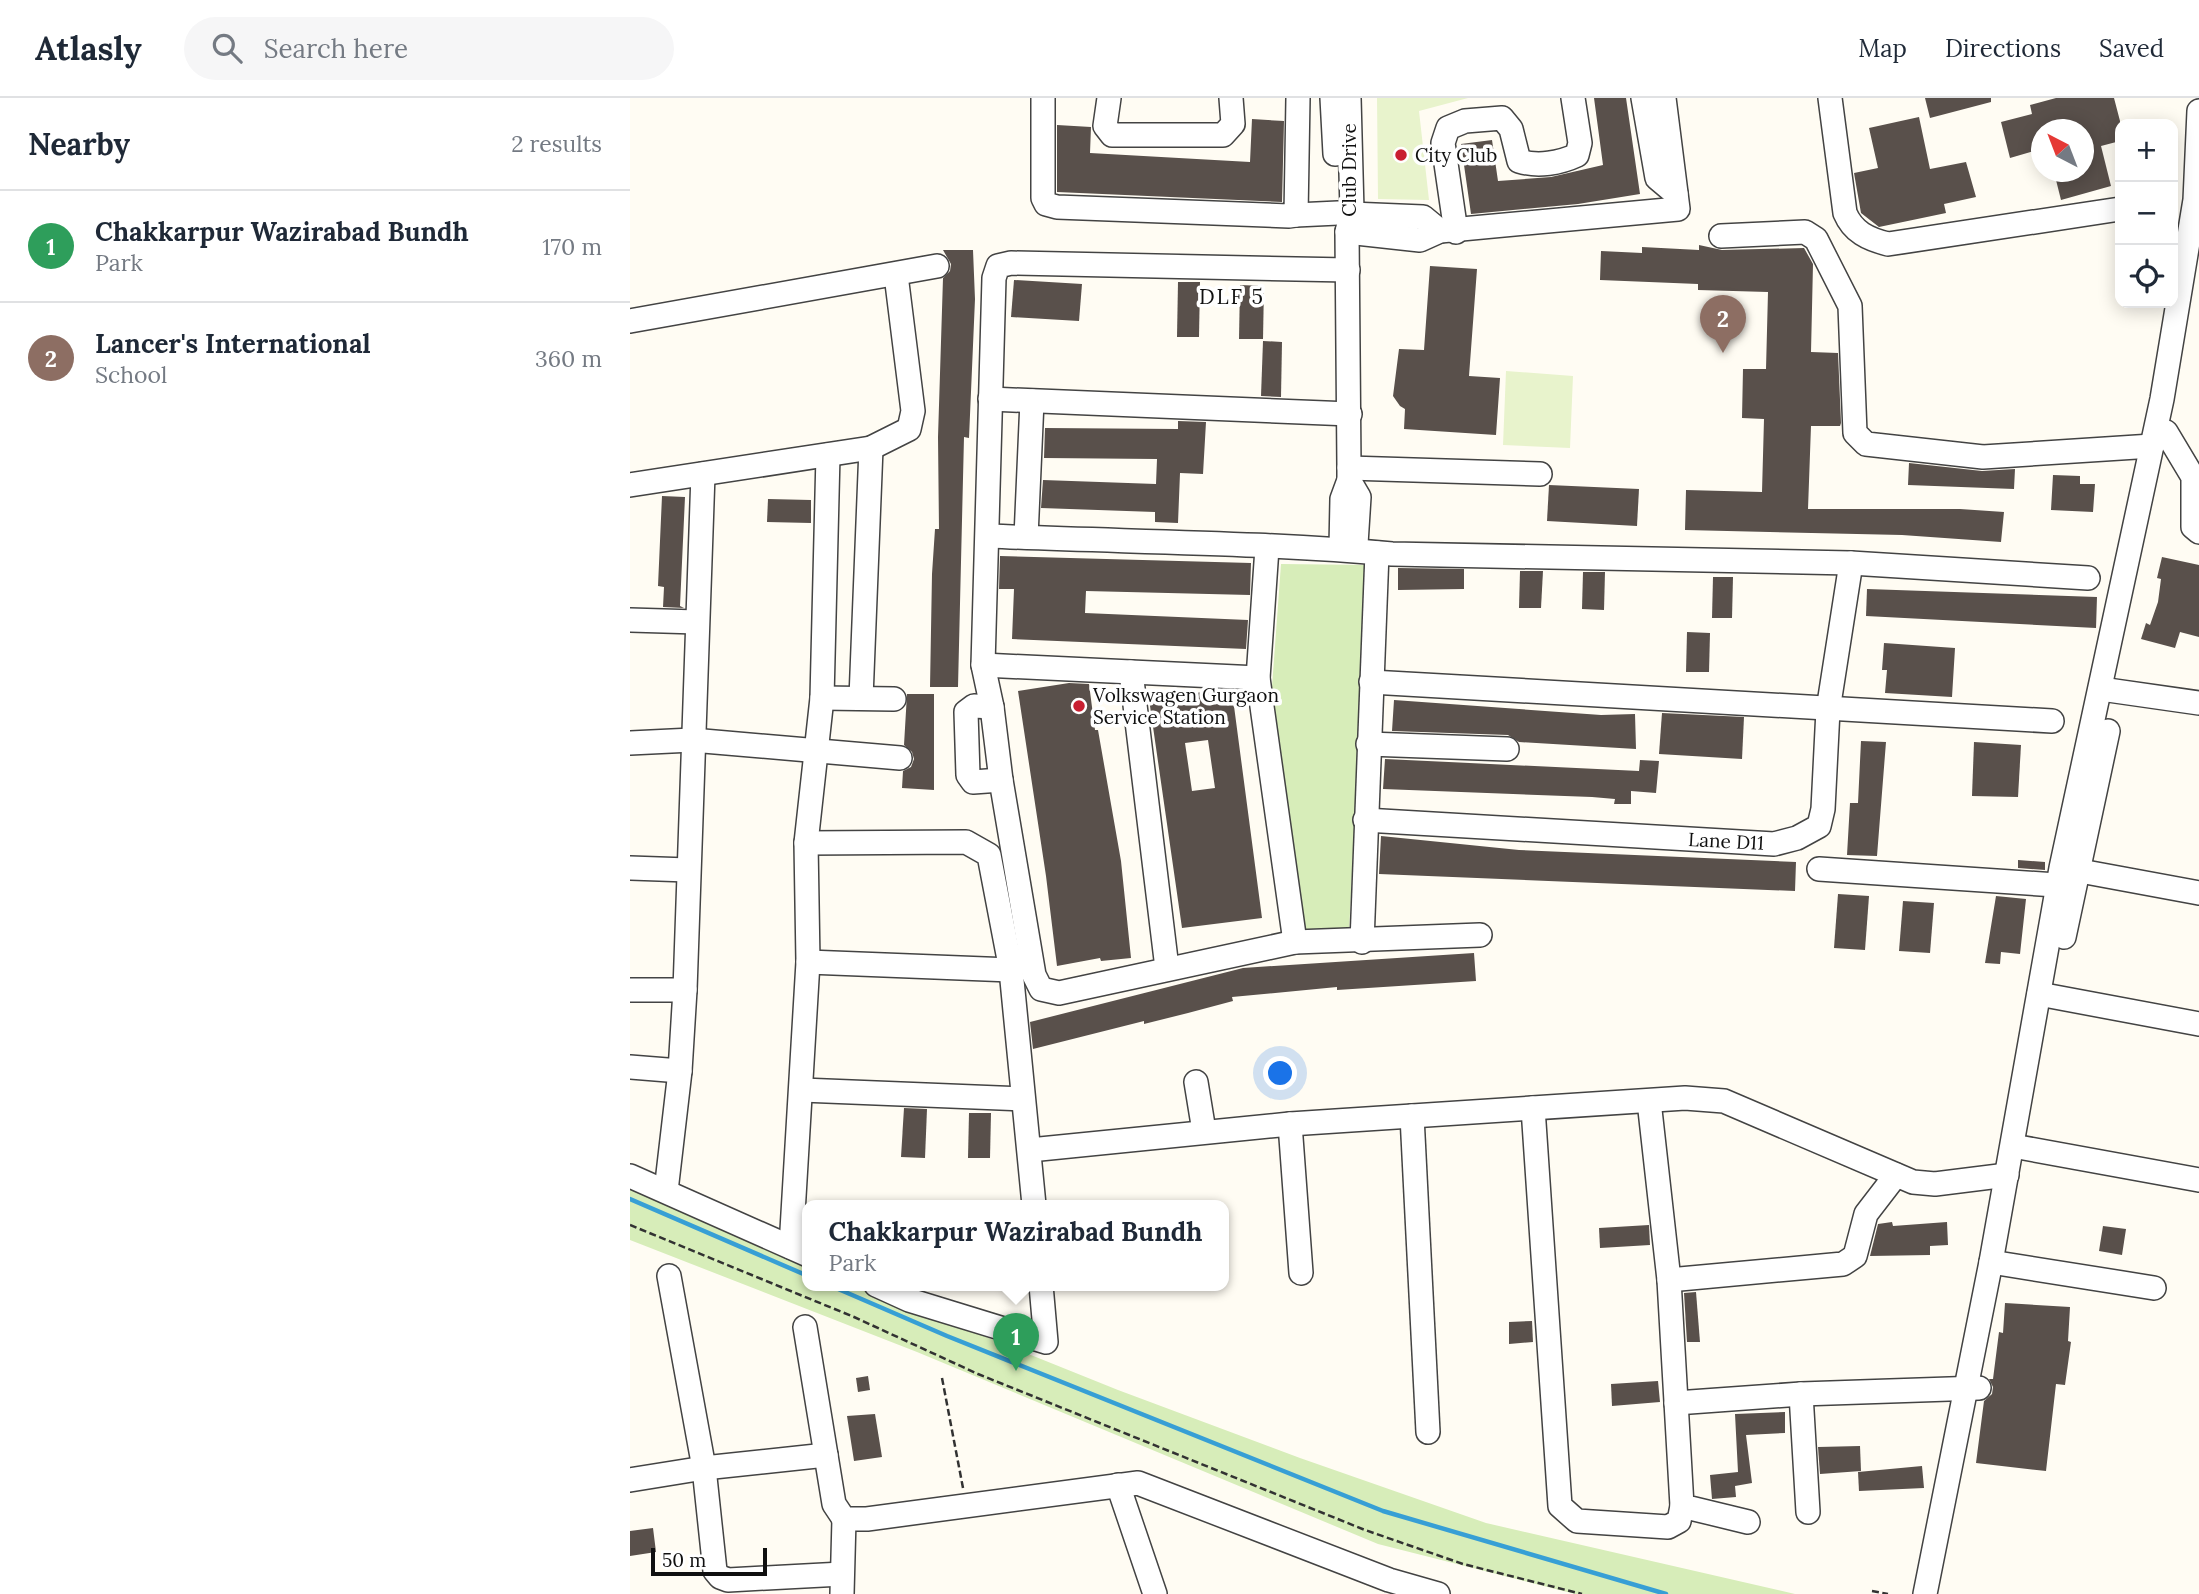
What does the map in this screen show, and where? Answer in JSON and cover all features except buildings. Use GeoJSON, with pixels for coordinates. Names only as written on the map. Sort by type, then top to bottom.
{"type":"FeatureCollection","features":[{"type":"Feature","properties":{"kind":"street"},"geometry":{"type":"LineString","coordinates":[[1043,98],[1043,198],[1046,204],[1057,207],[1296,215],[1345,220],[1423,217],[1448,231],[1678,209],[1664,98]]}},
{"type":"Feature","properties":{"kind":"street"},"geometry":{"type":"LineString","coordinates":[[1108,98],[1105,126],[1112,135],[1223,135],[1233,124],[1231,98]]}},
{"type":"Feature","properties":{"kind":"street"},"geometry":{"type":"LineString","coordinates":[[1296,215],[1298,98]]}},
{"type":"Feature","properties":{"kind":"street","name":"Club Drive"},"geometry":{"type":"LineString","coordinates":[[1332,98],[1345,220]]}},
{"type":"Feature","properties":{"kind":"street","name":"Club Drive"},"geometry":{"type":"LineString","coordinates":[[1345,220],[1349,98]]}},
{"type":"Feature","properties":{"kind":"street"},"geometry":{"type":"LineString","coordinates":[[1448,231],[1443,143],[1448,128],[1465,121],[1502,118],[1511,129],[1520,161],[1529,164],[1563,161],[1577,155],[1580,143],[1573,98]]}},
{"type":"Feature","properties":{"kind":"street"},"geometry":{"type":"LineString","coordinates":[[1643,98],[1657,178],[1676,194]]}},
{"type":"Feature","properties":{"kind":"street"},"geometry":{"type":"LineString","coordinates":[[1830,98],[1845,213],[1851,227],[1871,240],[1888,244],[2115,210]]}},
{"type":"Feature","properties":{"kind":"street"},"geometry":{"type":"LineString","coordinates":[[2199,111],[2184,201],[2159,439],[2193,477],[2193,527],[2199,531]]}},
{"type":"Feature","properties":{"kind":"street"},"geometry":{"type":"LineString","coordinates":[[1345,220],[1350,414],[1349,474],[1342,499],[1358,550],[1371,682],[1364,820],[1362,942]]}},
{"type":"Feature","properties":{"kind":"street"},"geometry":{"type":"LineString","coordinates":[[1721,236],[1805,232],[1816,239],[1850,306],[1855,433],[1866,444],[1983,457],[2159,439]]}},
{"type":"Feature","properties":{"kind":"street"},"geometry":{"type":"LineString","coordinates":[[1937,1594],[2068,878],[2199,250]]}},
{"type":"Feature","properties":{"kind":"street"},"geometry":{"type":"LineString","coordinates":[[1348,270],[1010,263],[998,266],[994,278],[989,536],[983,665],[1034,975],[1041,989],[1059,993],[1295,942],[1362,942],[1480,935]]}},
{"type":"Feature","properties":{"kind":"street"},"geometry":{"type":"LineString","coordinates":[[630,321],[937,266]]}},
{"type":"Feature","properties":{"kind":"street"},"geometry":{"type":"LineString","coordinates":[[630,485],[871,448],[909,429],[913,411],[896,275]]}},
{"type":"Feature","properties":{"kind":"street"},"geometry":{"type":"LineString","coordinates":[[990,399],[1350,414]]}},
{"type":"Feature","properties":{"kind":"street"},"geometry":{"type":"LineString","coordinates":[[1026,537],[1032,401]]}},
{"type":"Feature","properties":{"kind":"street"},"geometry":{"type":"LineString","coordinates":[[862,698],[871,448]]}},
{"type":"Feature","properties":{"kind":"street"},"geometry":{"type":"LineString","coordinates":[[630,1176],[799,1251],[808,962],[806,844],[814,748],[822,698],[828,455]]}},
{"type":"Feature","properties":{"kind":"street"},"geometry":{"type":"LineString","coordinates":[[666,1191],[680,1071],[685,990],[703,474]]}},
{"type":"Feature","properties":{"kind":"street"},"geometry":{"type":"LineString","coordinates":[[1349,474],[1540,474]]}},
{"type":"Feature","properties":{"kind":"street"},"geometry":{"type":"LineString","coordinates":[[989,536],[1267,548],[1851,563],[2088,579]]}},
{"type":"Feature","properties":{"kind":"street"},"geometry":{"type":"LineString","coordinates":[[1267,548],[1258,678],[1295,942]]}},
{"type":"Feature","properties":{"kind":"street","name":"Lane D11"},"geometry":{"type":"LineString","coordinates":[[1364,820],[1774,844],[1797,838],[1819,826],[1823,809],[1828,710],[1851,563]]}},
{"type":"Feature","properties":{"kind":"street"},"geometry":{"type":"LineString","coordinates":[[630,620],[697,622]]}},
{"type":"Feature","properties":{"kind":"street"},"geometry":{"type":"LineString","coordinates":[[983,665],[1258,678]]}},
{"type":"Feature","properties":{"kind":"street"},"geometry":{"type":"LineString","coordinates":[[1131,672],[1167,968]]}},
{"type":"Feature","properties":{"kind":"street"},"geometry":{"type":"LineString","coordinates":[[1371,682],[2052,722]]}},
{"type":"Feature","properties":{"kind":"street"},"geometry":{"type":"LineString","coordinates":[[2108,690],[2199,703]]}},
{"type":"Feature","properties":{"kind":"street"},"geometry":{"type":"LineString","coordinates":[[822,698],[894,699]]}},
{"type":"Feature","properties":{"kind":"street"},"geometry":{"type":"LineString","coordinates":[[992,707],[974,706],[966,712],[968,775],[973,782],[1001,780]]}},
{"type":"Feature","properties":{"kind":"street"},"geometry":{"type":"LineString","coordinates":[[630,743],[692,740],[814,748],[900,758]]}},
{"type":"Feature","properties":{"kind":"street"},"geometry":{"type":"LineString","coordinates":[[1368,744],[1507,749]]}},
{"type":"Feature","properties":{"kind":"street"},"geometry":{"type":"LineString","coordinates":[[806,844],[966,842],[978,846],[989,855],[1011,970],[1034,1200]]}},
{"type":"Feature","properties":{"kind":"street"},"geometry":{"type":"LineString","coordinates":[[630,868],[688,870]]}},
{"type":"Feature","properties":{"kind":"street"},"geometry":{"type":"LineString","coordinates":[[1819,869],[2068,878],[2199,893]]}},
{"type":"Feature","properties":{"kind":"street"},"geometry":{"type":"LineString","coordinates":[[808,962],[1011,970]]}},
{"type":"Feature","properties":{"kind":"street"},"geometry":{"type":"LineString","coordinates":[[630,990],[685,990]]}},
{"type":"Feature","properties":{"kind":"street"},"geometry":{"type":"LineString","coordinates":[[2046,995],[2199,1024]]}},
{"type":"Feature","properties":{"kind":"street"},"geometry":{"type":"LineString","coordinates":[[630,1067],[680,1071]]}},
{"type":"Feature","properties":{"kind":"street"},"geometry":{"type":"LineString","coordinates":[[1196,1082],[1204,1131]]}},
{"type":"Feature","properties":{"kind":"street"},"geometry":{"type":"LineString","coordinates":[[802,1090],[1023,1099]]}},
{"type":"Feature","properties":{"kind":"street"},"geometry":{"type":"LineString","coordinates":[[1030,1150],[1290,1124],[1685,1098],[1724,1101],[1913,1182],[1935,1184],[2007,1175]]}},
{"type":"Feature","properties":{"kind":"street"},"geometry":{"type":"LineString","coordinates":[[1533,1108],[1560,1506],[1577,1521],[1668,1527],[1679,1521],[1682,1506],[1669,1280],[1649,1101]]}},
{"type":"Feature","properties":{"kind":"street"},"geometry":{"type":"LineString","coordinates":[[1412,1116],[1427,1432]]}},
{"type":"Feature","properties":{"kind":"street"},"geometry":{"type":"LineString","coordinates":[[1290,1124],[1301,1273]]}},
{"type":"Feature","properties":{"kind":"street"},"geometry":{"type":"LineString","coordinates":[[1998,1264],[2007,1175],[2019,1147]]}},
{"type":"Feature","properties":{"kind":"street"},"geometry":{"type":"LineString","coordinates":[[2019,1147],[2199,1180]]}},
{"type":"Feature","properties":{"kind":"street"},"geometry":{"type":"LineString","coordinates":[[1669,1280],[1843,1264],[1855,1256],[1866,1214],[1896,1175]]}},
{"type":"Feature","properties":{"kind":"street"},"geometry":{"type":"LineString","coordinates":[[1998,1264],[2154,1288]]}},
{"type":"Feature","properties":{"kind":"street"},"geometry":{"type":"LineString","coordinates":[[669,1276],[704,1468],[715,1571],[728,1580],[842,1584],[844,1519],[834,1504],[805,1326]]}},
{"type":"Feature","properties":{"kind":"street"},"geometry":{"type":"LineString","coordinates":[[889,1291],[909,1300],[1046,1342],[1042,1291]]}},
{"type":"Feature","properties":{"kind":"street"},"geometry":{"type":"LineString","coordinates":[[1676,1403],[1801,1394],[1973,1388]]}},
{"type":"Feature","properties":{"kind":"street"},"geometry":{"type":"LineString","coordinates":[[1925,1594],[1973,1388]]}},
{"type":"Feature","properties":{"kind":"street"},"geometry":{"type":"LineString","coordinates":[[1801,1394],[1808,1512]]}},
{"type":"Feature","properties":{"kind":"street"},"geometry":{"type":"LineString","coordinates":[[630,1480],[704,1468],[826,1455]]}},
{"type":"Feature","properties":{"kind":"street"},"geometry":{"type":"LineString","coordinates":[[844,1519],[867,1519],[1138,1483],[1389,1587],[1438,1594]]}},
{"type":"Feature","properties":{"kind":"street"},"geometry":{"type":"LineString","coordinates":[[1118,1485],[1155,1594]]}},
{"type":"Feature","properties":{"kind":"street"},"geometry":{"type":"LineString","coordinates":[[1682,1506],[1748,1522]]}},
{"type":"Feature","properties":{"kind":"path"},"geometry":{"type":"LineString","coordinates":[[630,1225],[854,1317],[978,1374],[1352,1525],[1463,1564],[1582,1594]]}},
{"type":"Feature","properties":{"kind":"path"},"geometry":{"type":"LineString","coordinates":[[942,1378],[967,1505]]}},
{"type":"Feature","properties":{"kind":"path"},"geometry":{"type":"LineString","coordinates":[[1872,1591],[1888,1594]]}},
{"type":"Feature","properties":{"kind":"green space","name":"City Club"},"geometry":{"type":"Polygon","coordinates":[[[1377,98],[1468,98],[1419,111],[1429,200],[1378,199],[1377,98]]]}},
{"type":"Feature","properties":{"kind":"green space"},"geometry":{"type":"Polygon","coordinates":[[[1506,371],[1573,376],[1570,448],[1503,445],[1506,371]]]}},
{"type":"Feature","properties":{"kind":"green space"},"geometry":{"type":"Polygon","coordinates":[[[1281,564],[1368,565],[1349,932],[1304,933],[1271,700],[1281,564]]]}},
{"type":"Feature","properties":{"kind":"green space"},"geometry":{"type":"Polygon","coordinates":[[[630,1185],[802,1262],[802,1291],[872,1291],[1118,1390],[1486,1523],[1795,1594],[1575,1594],[1378,1544],[917,1352],[630,1240],[630,1185]]]}},
{"type":"Feature","properties":{"kind":"waterway"},"geometry":{"type":"LineString","coordinates":[[630,1199],[802,1273]]}},
{"type":"Feature","properties":{"kind":"waterway"},"geometry":{"type":"LineString","coordinates":[[843,1291],[947,1336],[1383,1511],[1666,1594]]}},
{"type":"Feature","properties":{"kind":"place","name":"City Club"},"geometry":{"type":"Point","coordinates":[1401,155]}},
{"type":"Feature","properties":{"kind":"place","name":"Lancer's International"},"geometry":{"type":"Point","coordinates":[1723,353]}},
{"type":"Feature","properties":{"kind":"place","name":"Volkswagen Gurgaon Service Station"},"geometry":{"type":"Point","coordinates":[1079,706]}},
{"type":"Feature","properties":{"kind":"place","name":"Chakkarpur Wazirabad Bundh"},"geometry":{"type":"Point","coordinates":[1016,1371]}},
{"type":"Feature","properties":{"kind":"district","name":"DLF 5"},"geometry":{"type":"Point","coordinates":[1232,297]}}]}
